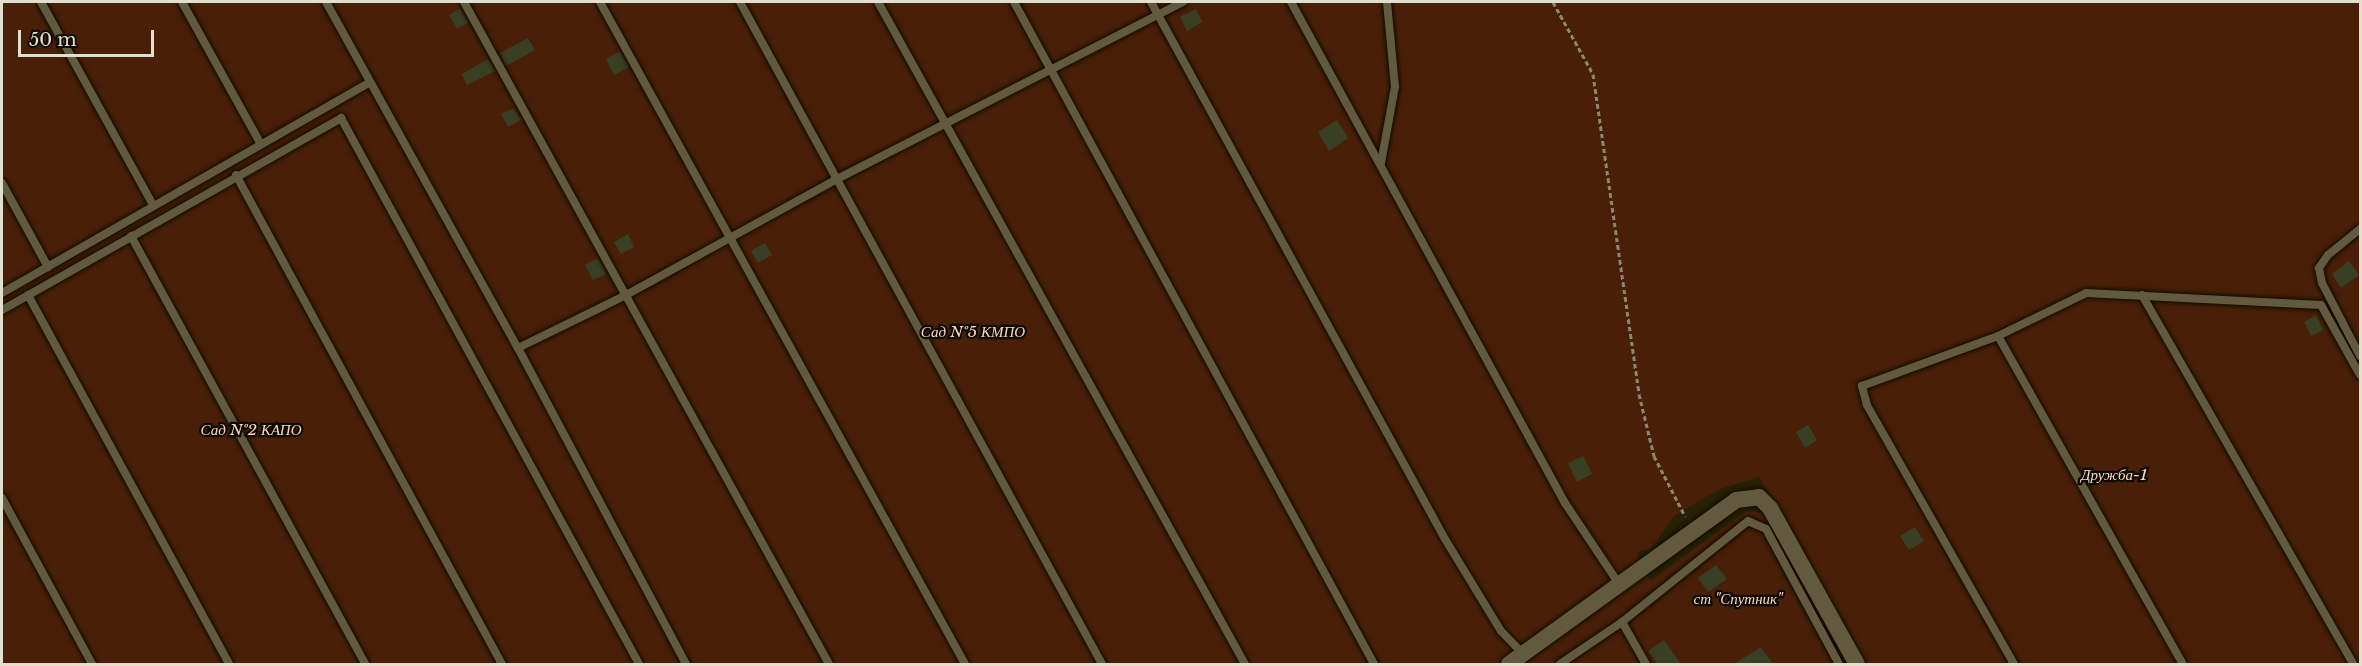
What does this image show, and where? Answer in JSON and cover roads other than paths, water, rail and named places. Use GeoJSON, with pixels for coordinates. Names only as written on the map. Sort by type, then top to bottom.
{"type":"FeatureCollection","features":[{"type":"Feature","properties":{"kind":"street"},"geometry":{"type":"LineString","coordinates":[[1509,664],[1736,500],[1759,498],[1770,508],[1857,664]]}},
{"type":"Feature","properties":{"kind":"lane"},"geometry":{"type":"LineString","coordinates":[[41,2],[153,205]]}},
{"type":"Feature","properties":{"kind":"lane"},"geometry":{"type":"LineString","coordinates":[[182,2],[260,143]]}},
{"type":"Feature","properties":{"kind":"lane"},"geometry":{"type":"LineString","coordinates":[[326,2],[518,348],[686,664]]}},
{"type":"Feature","properties":{"kind":"lane"},"geometry":{"type":"LineString","coordinates":[[464,2],[829,664]]}},
{"type":"Feature","properties":{"kind":"lane"},"geometry":{"type":"LineString","coordinates":[[600,2],[965,664]]}},
{"type":"Feature","properties":{"kind":"lane"},"geometry":{"type":"LineString","coordinates":[[740,2],[1102,664]]}},
{"type":"Feature","properties":{"kind":"lane"},"geometry":{"type":"LineString","coordinates":[[878,2],[1245,664]]}},
{"type":"Feature","properties":{"kind":"lane"},"geometry":{"type":"LineString","coordinates":[[1014,2],[1374,664]]}},
{"type":"Feature","properties":{"kind":"lane"},"geometry":{"type":"LineString","coordinates":[[1151,2],[1445,539],[1501,631],[1523,654]]}},
{"type":"Feature","properties":{"kind":"lane"},"geometry":{"type":"LineString","coordinates":[[518,348],[626,295],[837,179],[1183,2]]}},
{"type":"Feature","properties":{"kind":"lane"},"geometry":{"type":"LineString","coordinates":[[1291,2],[1565,503],[1619,584]]}},
{"type":"Feature","properties":{"kind":"lane"},"geometry":{"type":"LineString","coordinates":[[1381,163],[1395,87],[1387,2]]}},
{"type":"Feature","properties":{"kind":"lane"},"geometry":{"type":"LineString","coordinates":[[2,293],[370,82]]}},
{"type":"Feature","properties":{"kind":"lane"},"geometry":{"type":"LineString","coordinates":[[2,310],[236,175],[341,118],[639,664]]}},
{"type":"Feature","properties":{"kind":"lane"},"geometry":{"type":"LineString","coordinates":[[236,175],[502,664]]}},
{"type":"Feature","properties":{"kind":"lane"},"geometry":{"type":"LineString","coordinates":[[2,183],[48,267]]}},
{"type":"Feature","properties":{"kind":"lane"},"geometry":{"type":"LineString","coordinates":[[2361,229],[2328,255],[2319,268],[2326,292],[2361,356]]}},
{"type":"Feature","properties":{"kind":"lane"},"geometry":{"type":"LineString","coordinates":[[131,236],[365,664]]}},
{"type":"Feature","properties":{"kind":"lane"},"geometry":{"type":"LineString","coordinates":[[2014,664],[1867,405],[1862,386],[1998,336],[2086,293],[2321,305],[2361,375]]}},
{"type":"Feature","properties":{"kind":"lane"},"geometry":{"type":"LineString","coordinates":[[28,295],[229,664]]}},
{"type":"Feature","properties":{"kind":"lane"},"geometry":{"type":"LineString","coordinates":[[2142,295],[2353,664]]}},
{"type":"Feature","properties":{"kind":"lane"},"geometry":{"type":"LineString","coordinates":[[1998,336],[2183,664]]}},
{"type":"Feature","properties":{"kind":"lane"},"geometry":{"type":"LineString","coordinates":[[2,498],[92,664]]}},
{"type":"Feature","properties":{"kind":"lane"},"geometry":{"type":"LineString","coordinates":[[1560,664],[1622,622],[1748,521],[1766,529],[1839,664]]}},
{"type":"Feature","properties":{"kind":"lane"},"geometry":{"type":"LineString","coordinates":[[1622,622],[1646,664]]}},
{"type":"Feature","properties":{"kind":"park label","name":"Сад №5 КМПО"},"geometry":{"type":"Point","coordinates":[973,332]}},
{"type":"Feature","properties":{"kind":"park label","name":"Сад №2 КАПО"},"geometry":{"type":"Point","coordinates":[251,430]}},
{"type":"Feature","properties":{"kind":"park label","name":"Дружба-1"},"geometry":{"type":"Point","coordinates":[2114,475]}},
{"type":"Feature","properties":{"kind":"park label","name":"ст \"Спутник\""},"geometry":{"type":"Point","coordinates":[1738,599]}}]}
